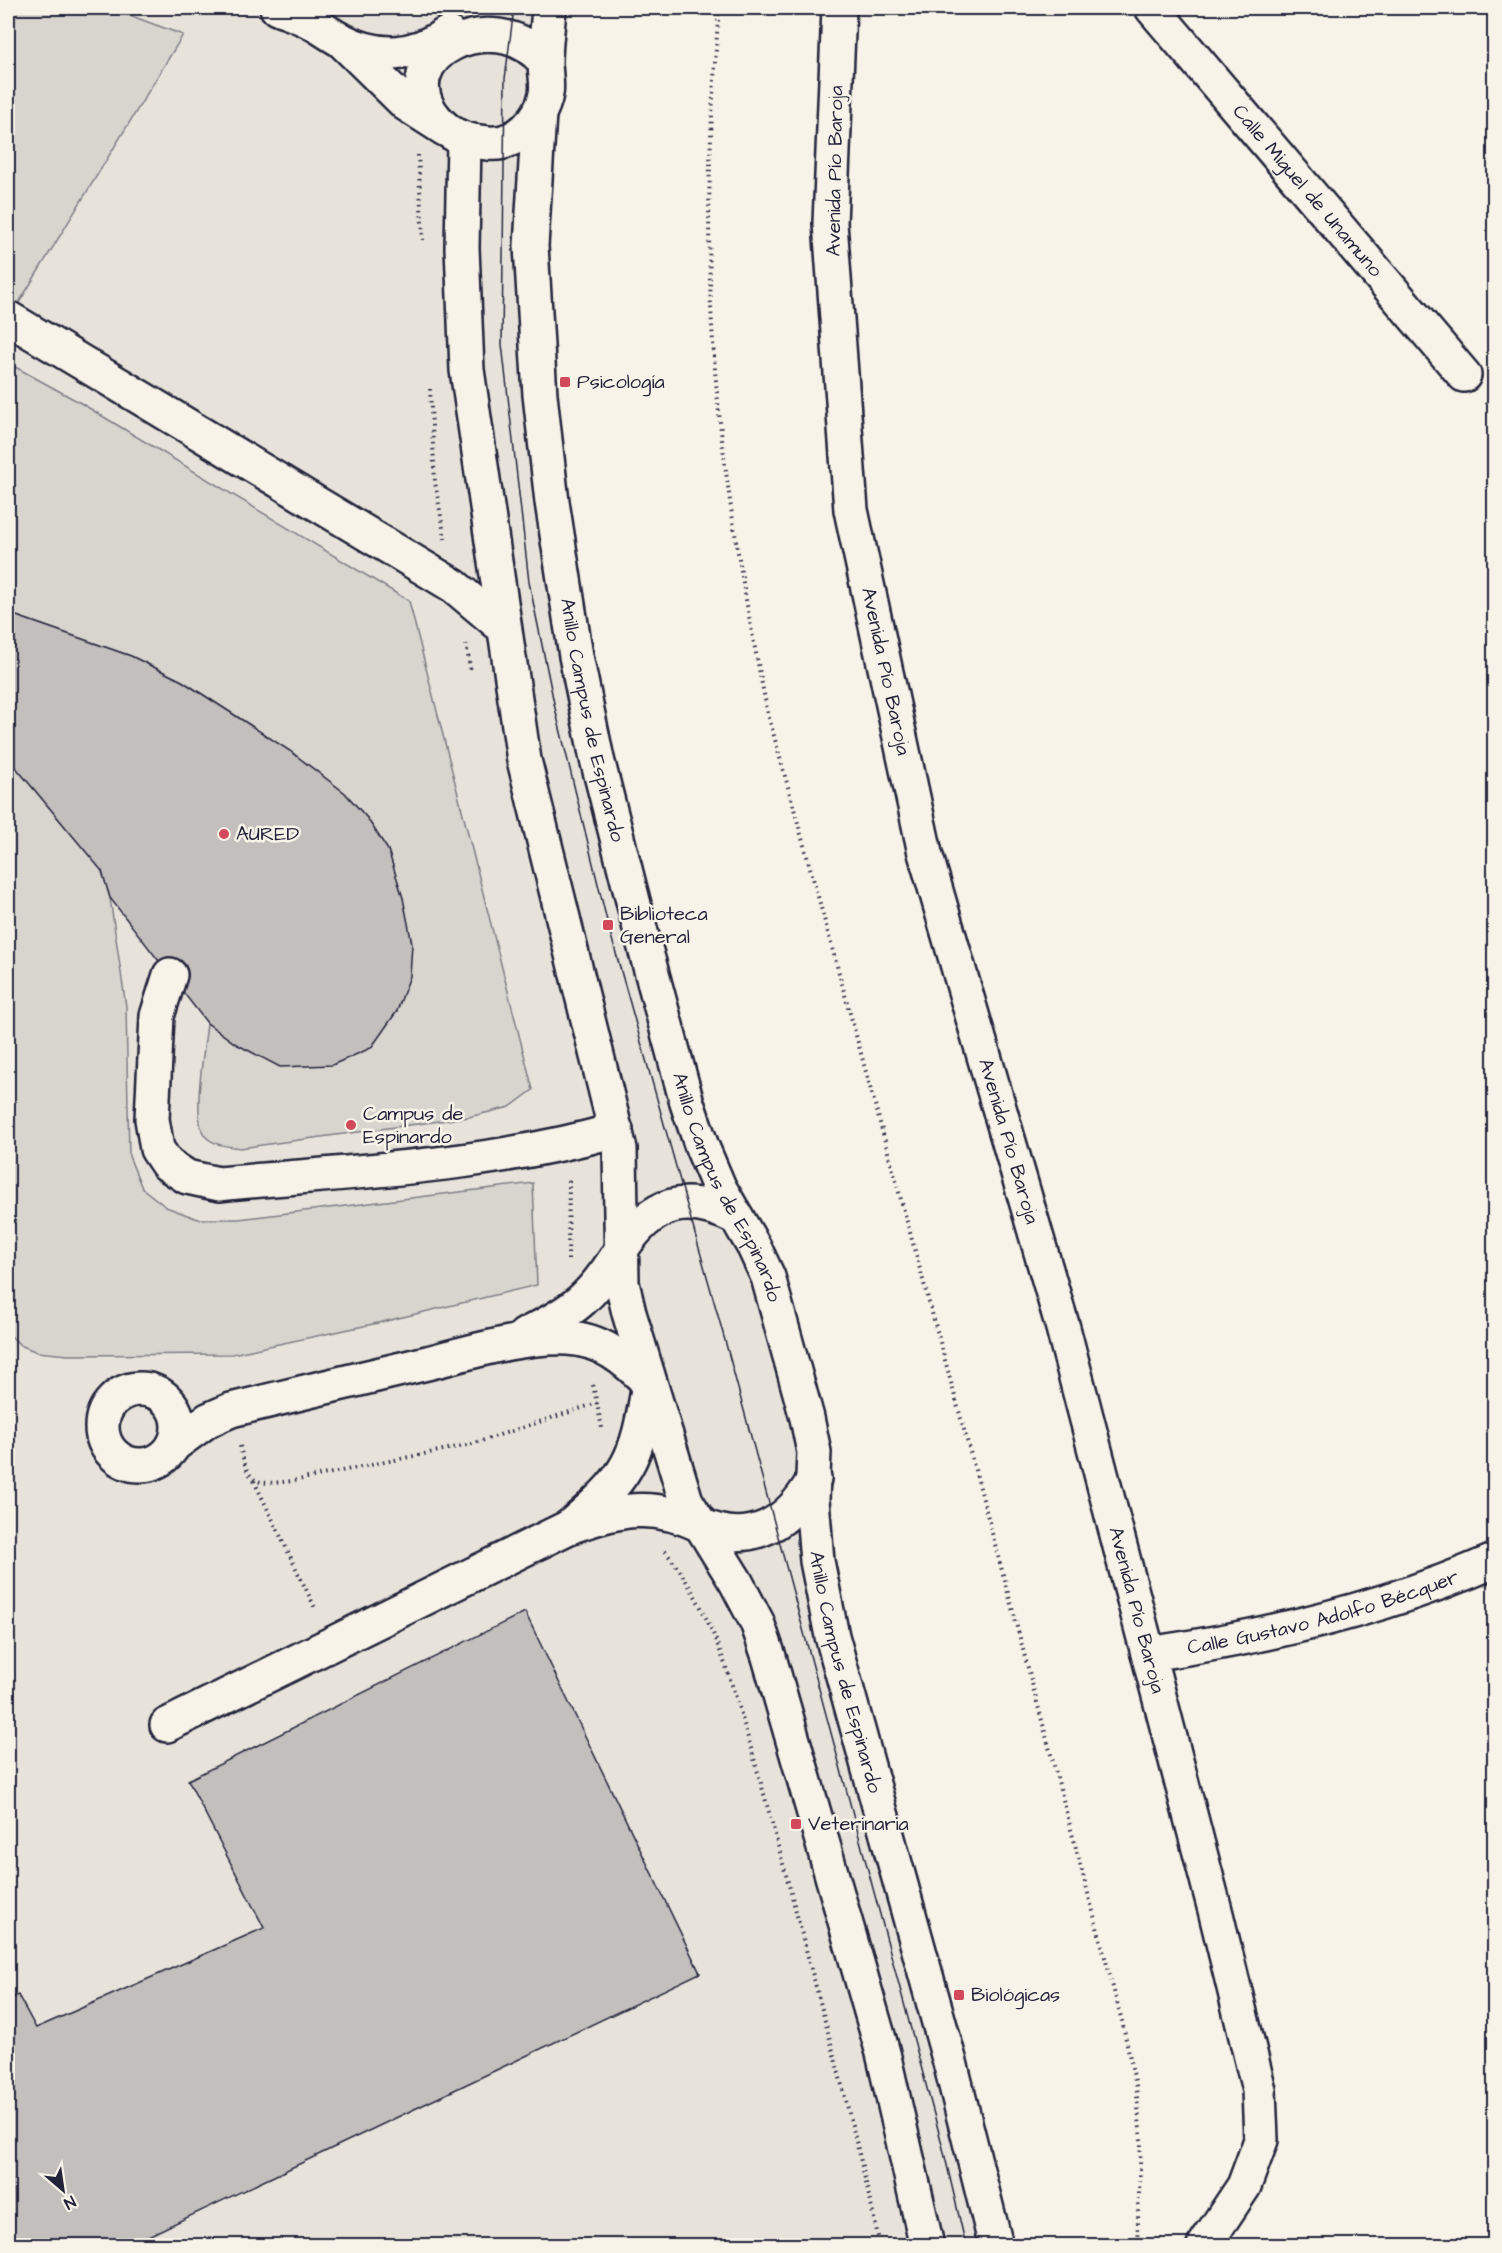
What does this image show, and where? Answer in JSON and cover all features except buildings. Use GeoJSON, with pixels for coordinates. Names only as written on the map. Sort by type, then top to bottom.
{"type":"FeatureCollection","features":[{"type":"Feature","properties":{"kind":"street"},"geometry":{"type":"LineString","coordinates":[[277,8],[309,21],[358,47],[392,54],[411,53],[427,48],[455,20]]}},
{"type":"Feature","properties":{"kind":"street","name":"Anillo Campus de Espinardo"},"geometry":{"type":"LineString","coordinates":[[549,8],[545,62],[547,93],[539,113],[531,246],[540,395],[552,502],[576,656],[597,759],[687,1103],[719,1187],[768,1277],[807,1418],[814,1452],[813,1489],[817,1562],[832,1636],[951,2066],[996,2246]]}},
{"type":"Feature","properties":{"kind":"street","name":"Avenida Pío Baroja"},"geometry":{"type":"LineString","coordinates":[[839,8],[830,223],[851,510],[926,853],[1063,1328],[1259,2090],[1262,2140],[1244,2186],[1204,2246]]}},
{"type":"Feature","properties":{"kind":"street","name":"Calle Miguel de Unamuno"},"geometry":{"type":"LineString","coordinates":[[1152,8],[1464,375]]}},
{"type":"Feature","properties":{"kind":"street"},"geometry":{"type":"LineString","coordinates":[[455,20],[466,23],[496,20],[519,29],[535,44],[545,62]]}},
{"type":"Feature","properties":{"kind":"street"},"geometry":{"type":"LineString","coordinates":[[455,20],[438,41],[428,61],[423,81],[431,113],[455,135],[467,370],[504,628],[524,760],[616,1130],[622,1177],[622,1282],[649,1383],[686,1501],[757,1622],[787,1717],[884,2053],[927,2246]]}},
{"type":"Feature","properties":{"kind":"street"},"geometry":{"type":"LineString","coordinates":[[340,39],[406,104],[455,135],[493,143],[514,137],[532,124],[539,113]]}},
{"type":"Feature","properties":{"kind":"street"},"geometry":{"type":"LineString","coordinates":[[8,318],[454,586],[504,628]]}},
{"type":"Feature","properties":{"kind":"street"},"geometry":{"type":"LineString","coordinates":[[170,975],[157,1016],[153,1119],[157,1149],[167,1164],[187,1177],[219,1184],[441,1162],[572,1143],[616,1130]]}},
{"type":"Feature","properties":{"kind":"street"},"geometry":{"type":"LineString","coordinates":[[510,1342],[576,1307],[594,1289],[635,1228],[667,1207],[687,1203],[701,1204],[737,1218]]}},
{"type":"Feature","properties":{"kind":"street"},"geometry":{"type":"LineString","coordinates":[[231,1410],[186,1407],[152,1390],[138,1389],[116,1397],[108,1406],[103,1418],[105,1442],[121,1460],[145,1465],[167,1454],[175,1443],[208,1420],[231,1410],[510,1342],[567,1338],[583,1341],[613,1352],[627,1361],[649,1383]]}},
{"type":"Feature","properties":{"kind":"street"},"geometry":{"type":"LineString","coordinates":[[569,1527],[605,1497],[632,1461],[643,1422],[649,1383]]}},
{"type":"Feature","properties":{"kind":"street"},"geometry":{"type":"LineString","coordinates":[[164,1396],[172,1406],[177,1418],[178,1431],[175,1443]]}},
{"type":"Feature","properties":{"kind":"street"},"geometry":{"type":"LineString","coordinates":[[167,1725],[569,1527],[609,1513],[637,1509],[682,1516],[717,1532],[741,1533],[774,1525],[802,1502],[813,1489]]}},
{"type":"Feature","properties":{"kind":"street","name":"Calle Gustavo Adolfo Bécquer"},"geometry":{"type":"LineString","coordinates":[[1148,1654],[1258,1636],[1402,1598],[1494,1561]]}},
{"type":"Feature","properties":{"kind":"path"},"geometry":{"type":"LineString","coordinates":[[719,8],[710,177],[710,280],[722,435],[753,639],[768,714],[1122,2021],[1136,2086],[1141,2140],[1137,2246]]}},
{"type":"Feature","properties":{"kind":"path"},"geometry":{"type":"LineString","coordinates":[[254,1481],[264,1484],[293,1481],[472,1444],[597,1403]]}},
{"type":"Feature","properties":{"kind":"path"},"geometry":{"type":"LineString","coordinates":[[231,1410],[246,1472],[254,1481],[333,1643]]}},
{"type":"Feature","properties":{"kind":"shaded area","name":"Campus de Espinardo"},"geometry":{"type":"Polygon","coordinates":[[[8,8],[549,8],[531,246],[576,656],[737,1218],[812,1500],[996,2245],[8,2246],[8,8]]]}},
{"type":"Feature","properties":{"kind":"shaded area"},"geometry":{"type":"Polygon","coordinates":[[[8,8],[110,8],[183,35],[9,319],[8,8]]]}},
{"type":"Feature","properties":{"kind":"shaded area"},"geometry":{"type":"Polygon","coordinates":[[[8,363],[79,402],[409,601],[533,1090],[510,1107],[469,1117],[240,1148],[217,1144],[205,1136],[199,1115],[199,1099],[207,1023],[236,1044],[332,1065],[371,1048],[397,1011],[403,898],[388,850],[367,818],[345,793],[290,751],[182,681],[131,656],[8,613],[8,363]]]}},
{"type":"Feature","properties":{"kind":"shaded area"},"geometry":{"type":"Polygon","coordinates":[[[8,758],[102,871],[110,898],[126,1007],[129,1156],[142,1188],[166,1207],[198,1219],[239,1219],[533,1183],[537,1285],[378,1323],[232,1354],[68,1355],[37,1352],[20,1345],[8,1333],[8,758]]]}},
{"type":"Feature","properties":{"kind":"tram line"},"geometry":{"type":"LineString","coordinates":[[514,8],[505,79],[502,344],[529,582],[555,708],[608,925],[726,1344],[942,2144],[966,2246]]}},
{"type":"Feature","properties":{"kind":"place","name":"Psicología"},"geometry":{"type":"Point","coordinates":[565,382]}},
{"type":"Feature","properties":{"kind":"place","name":"AURED"},"geometry":{"type":"Point","coordinates":[224,834]}},
{"type":"Feature","properties":{"kind":"place","name":"Biblioteca General"},"geometry":{"type":"Point","coordinates":[608,925]}},
{"type":"Feature","properties":{"kind":"place","name":"Campus de Espinardo"},"geometry":{"type":"Point","coordinates":[351,1125]}},
{"type":"Feature","properties":{"kind":"place","name":"Veterinaria"},"geometry":{"type":"Point","coordinates":[796,1824]}},
{"type":"Feature","properties":{"kind":"place","name":"Biológicas"},"geometry":{"type":"Point","coordinates":[959,1995]}}]}
